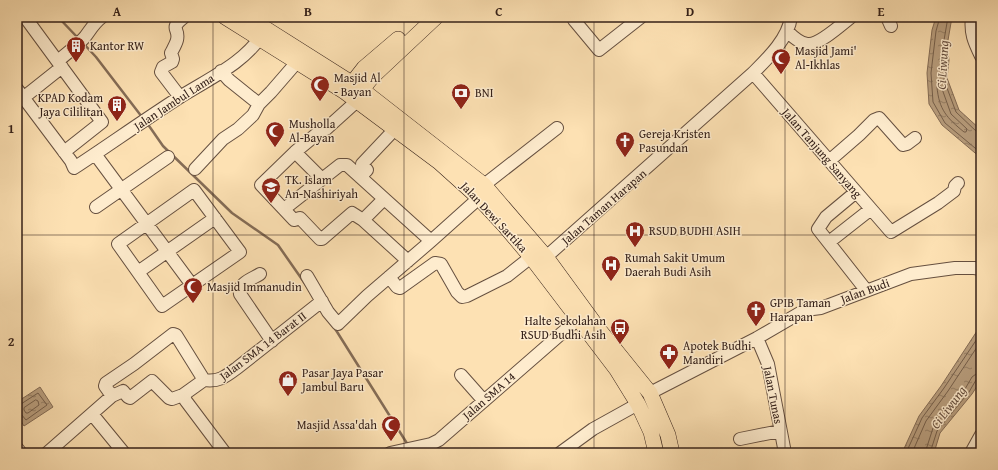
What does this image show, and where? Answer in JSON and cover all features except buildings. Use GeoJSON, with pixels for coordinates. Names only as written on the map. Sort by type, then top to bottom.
{"type":"FeatureCollection","features":[{"type":"Feature","properties":{"kind":"main road","name":"Jalan Dewi Sartika"},"geometry":{"type":"LineString","coordinates":[[225,17],[263,34],[354,93],[514,218],[604,336],[650,393],[668,435],[672,453]]}},
{"type":"Feature","properties":{"kind":"main road","name":"Jalan Dewi Sartika"},"geometry":{"type":"LineString","coordinates":[[247,17],[263,34],[297,62],[354,93],[395,129],[481,191],[505,226],[531,257],[617,370],[638,404],[651,432],[656,453]]}},
{"type":"Feature","properties":{"kind":"main road"},"geometry":{"type":"LineString","coordinates":[[354,93],[364,68],[424,17]]}},
{"type":"Feature","properties":{"kind":"main road"},"geometry":{"type":"LineString","coordinates":[[354,93],[436,17]]}},
{"type":"Feature","properties":{"kind":"street"},"geometry":{"type":"LineString","coordinates":[[25,17],[60,64],[102,122],[64,152],[20,93],[60,64],[94,24],[102,17]]}},
{"type":"Feature","properties":{"kind":"street"},"geometry":{"type":"LineString","coordinates":[[180,97],[161,72],[163,67],[172,62],[173,59],[171,53],[177,40],[174,28],[176,23],[184,17]]}},
{"type":"Feature","properties":{"kind":"street"},"geometry":{"type":"LineString","coordinates":[[575,17],[574,20],[599,50],[641,17]]}},
{"type":"Feature","properties":{"kind":"street","name":"Jalan Taman Harapan"},"geometry":{"type":"LineString","coordinates":[[546,258],[753,73],[773,53],[789,26],[790,17]]}},
{"type":"Feature","properties":{"kind":"street"},"geometry":{"type":"LineString","coordinates":[[786,31],[800,41],[808,44],[816,42],[831,34],[851,17]]}},
{"type":"Feature","properties":{"kind":"street"},"geometry":{"type":"LineString","coordinates":[[972,17],[972,37],[981,54]]}},
{"type":"Feature","properties":{"kind":"street","name":"Jalan Jambul Lama"},"geometry":{"type":"LineString","coordinates":[[64,152],[74,168],[246,55],[263,34]]}},
{"type":"Feature","properties":{"kind":"street"},"geometry":{"type":"LineString","coordinates":[[195,169],[223,139],[238,129],[253,115],[259,104],[297,62]]}},
{"type":"Feature","properties":{"kind":"street"},"geometry":{"type":"LineString","coordinates":[[222,71],[229,80],[259,104]]}},
{"type":"Feature","properties":{"kind":"street","name":"Jalan Tanjung Sanyang"},"geometry":{"type":"LineString","coordinates":[[753,73],[891,232],[938,203],[954,191],[955,186],[958,183]]}},
{"type":"Feature","properties":{"kind":"street"},"geometry":{"type":"LineString","coordinates":[[354,93],[326,129],[318,133],[295,152],[261,185],[294,220],[300,218],[320,240],[351,213],[362,220],[408,261]]}},
{"type":"Feature","properties":{"kind":"street"},"geometry":{"type":"LineString","coordinates":[[829,161],[878,118],[903,145],[915,138]]}},
{"type":"Feature","properties":{"kind":"street"},"geometry":{"type":"LineString","coordinates":[[307,276],[320,303],[338,324],[388,277],[431,241],[481,191],[557,128]]}},
{"type":"Feature","properties":{"kind":"street"},"geometry":{"type":"LineString","coordinates":[[360,177],[368,170],[362,164],[395,129]]}},
{"type":"Feature","properties":{"kind":"street"},"geometry":{"type":"LineString","coordinates":[[295,152],[322,179]]}},
{"type":"Feature","properties":{"kind":"street"},"geometry":{"type":"LineString","coordinates":[[96,154],[192,285]]}},
{"type":"Feature","properties":{"kind":"street"},"geometry":{"type":"LineString","coordinates":[[96,207],[168,158]]}},
{"type":"Feature","properties":{"kind":"street"},"geometry":{"type":"LineString","coordinates":[[284,209],[340,165],[347,165],[431,241]]}},
{"type":"Feature","properties":{"kind":"street"},"geometry":{"type":"LineString","coordinates":[[194,190],[215,218],[240,252],[162,306],[118,244],[194,190]]}},
{"type":"Feature","properties":{"kind":"street"},"geometry":{"type":"LineString","coordinates":[[856,192],[826,217],[818,229],[866,290]]}},
{"type":"Feature","properties":{"kind":"street"},"geometry":{"type":"LineString","coordinates":[[362,220],[384,199]]}},
{"type":"Feature","properties":{"kind":"street"},"geometry":{"type":"LineString","coordinates":[[829,242],[870,209]]}},
{"type":"Feature","properties":{"kind":"street"},"geometry":{"type":"LineString","coordinates":[[138,272],[215,218]]}},
{"type":"Feature","properties":{"kind":"street"},"geometry":{"type":"LineString","coordinates":[[388,277],[397,287],[400,288],[435,263],[438,263],[441,264],[462,297],[467,296],[507,276],[531,257]]}},
{"type":"Feature","properties":{"kind":"street","name":"Jalan Budi"},"geometry":{"type":"LineString","coordinates":[[650,393],[757,338],[805,310],[821,308],[911,274],[955,268],[981,269]]}},
{"type":"Feature","properties":{"kind":"street"},"geometry":{"type":"LineString","coordinates":[[260,274],[242,285],[239,290],[240,294],[272,341]]}},
{"type":"Feature","properties":{"kind":"street","name":"Jalan SMA 14 Barat II"},"geometry":{"type":"LineString","coordinates":[[183,394],[204,380],[216,381],[223,378],[320,303]]}},
{"type":"Feature","properties":{"kind":"street","name":"Jalan SMA 14"},"geometry":{"type":"LineString","coordinates":[[390,453],[431,444],[439,440],[578,319]]}},
{"type":"Feature","properties":{"kind":"street","name":"Jalan SMA 14 Barat II"},"geometry":{"type":"LineString","coordinates":[[112,396],[105,386],[106,383],[173,334],[176,335],[204,380]]}},
{"type":"Feature","properties":{"kind":"street","name":"Jalan Tunas"},"geometry":{"type":"LineString","coordinates":[[757,338],[768,364],[785,453]]}},
{"type":"Feature","properties":{"kind":"street"},"geometry":{"type":"LineString","coordinates":[[461,375],[484,401]]}},
{"type":"Feature","properties":{"kind":"street"},"geometry":{"type":"LineString","coordinates":[[47,453],[112,396],[123,391],[130,398],[152,381],[169,398],[172,399],[183,394],[186,401],[225,453]]}},
{"type":"Feature","properties":{"kind":"street"},"geometry":{"type":"LineString","coordinates":[[560,453],[593,429],[638,404]]}},
{"type":"Feature","properties":{"kind":"street"},"geometry":{"type":"LineString","coordinates":[[92,414],[124,453]]}},
{"type":"Feature","properties":{"kind":"street"},"geometry":{"type":"LineString","coordinates":[[740,439],[780,430]]}},
{"type":"Feature","properties":{"kind":"street"},"geometry":{"type":"LineString","coordinates":[[971,453],[981,435]]}},
{"type":"Feature","properties":{"kind":"street"},"geometry":{"type":"LineString","coordinates":[[17,448],[21,453]]}},
{"type":"Feature","properties":{"kind":"water","name":"Ci Liwung"},"geometry":{"type":"Polygon","coordinates":[[[936,17],[952,17],[947,46],[949,60],[947,78],[959,110],[981,130],[981,158],[942,125],[929,104],[927,73],[932,30],[936,17]]]}},
{"type":"Feature","properties":{"kind":"water","name":"Ci Liwung"},"geometry":{"type":"Polygon","coordinates":[[[981,327],[981,380],[972,394],[940,433],[934,453],[902,453],[919,416],[981,327]]]}},
{"type":"Feature","properties":{"kind":"water"},"geometry":{"type":"Polygon","coordinates":[[[40,387],[53,407],[24,426],[17,415],[17,402],[40,387]]]}},
{"type":"Feature","properties":{"kind":"waterway"},"geometry":{"type":"LineString","coordinates":[[58,17],[78,38]]}},
{"type":"Feature","properties":{"kind":"waterway"},"geometry":{"type":"LineString","coordinates":[[83,43],[96,57],[142,117]]}},
{"type":"Feature","properties":{"kind":"waterway"},"geometry":{"type":"LineString","coordinates":[[147,123],[163,146],[232,213],[278,245],[308,288]]}},
{"type":"Feature","properties":{"kind":"waterway"},"geometry":{"type":"LineString","coordinates":[[334,327],[408,445]]}},
{"type":"Feature","properties":{"kind":"place","name":"Kantor RW"},"geometry":{"type":"Point","coordinates":[76,63]}},
{"type":"Feature","properties":{"kind":"place","name":"Masjid Jami' Al-Ikhlas"},"geometry":{"type":"Point","coordinates":[781,75]}},
{"type":"Feature","properties":{"kind":"place","name":"Masjid Al - Bayan"},"geometry":{"type":"Point","coordinates":[320,102]}},
{"type":"Feature","properties":{"kind":"place","name":"BNI"},"geometry":{"type":"Point","coordinates":[461,110]}},
{"type":"Feature","properties":{"kind":"place","name":"KPAD Kodam Jaya Cililitan"},"geometry":{"type":"Point","coordinates":[117,122]}},
{"type":"Feature","properties":{"kind":"place","name":"Musholla Al-Bayan"},"geometry":{"type":"Point","coordinates":[275,148]}},
{"type":"Feature","properties":{"kind":"place","name":"Gereja Kristen Pasundan"},"geometry":{"type":"Point","coordinates":[625,158]}},
{"type":"Feature","properties":{"kind":"place","name":"TK. Islam An-Nashiriyah"},"geometry":{"type":"Point","coordinates":[271,204]}},
{"type":"Feature","properties":{"kind":"place","name":"RSUD BUDHI ASIH"},"geometry":{"type":"Point","coordinates":[635,248]}},
{"type":"Feature","properties":{"kind":"place","name":"Rumah Sakit Umum Daerah Budi Asih"},"geometry":{"type":"Point","coordinates":[611,282]}},
{"type":"Feature","properties":{"kind":"place","name":"Masjid Immanudin"},"geometry":{"type":"Point","coordinates":[193,304]}},
{"type":"Feature","properties":{"kind":"place","name":"GPIB Taman Harapan"},"geometry":{"type":"Point","coordinates":[756,327]}},
{"type":"Feature","properties":{"kind":"place","name":"Halte Sekolahan RSUD Budhi Asih"},"geometry":{"type":"Point","coordinates":[620,345]}},
{"type":"Feature","properties":{"kind":"place","name":"Apotek Budhi Mandiri"},"geometry":{"type":"Point","coordinates":[669,370]}},
{"type":"Feature","properties":{"kind":"place","name":"Pasar Jaya Pasar Jambul Baru"},"geometry":{"type":"Point","coordinates":[288,397]}},
{"type":"Feature","properties":{"kind":"place","name":"Masjid Assa'dah"},"geometry":{"type":"Point","coordinates":[391,442]}}]}
